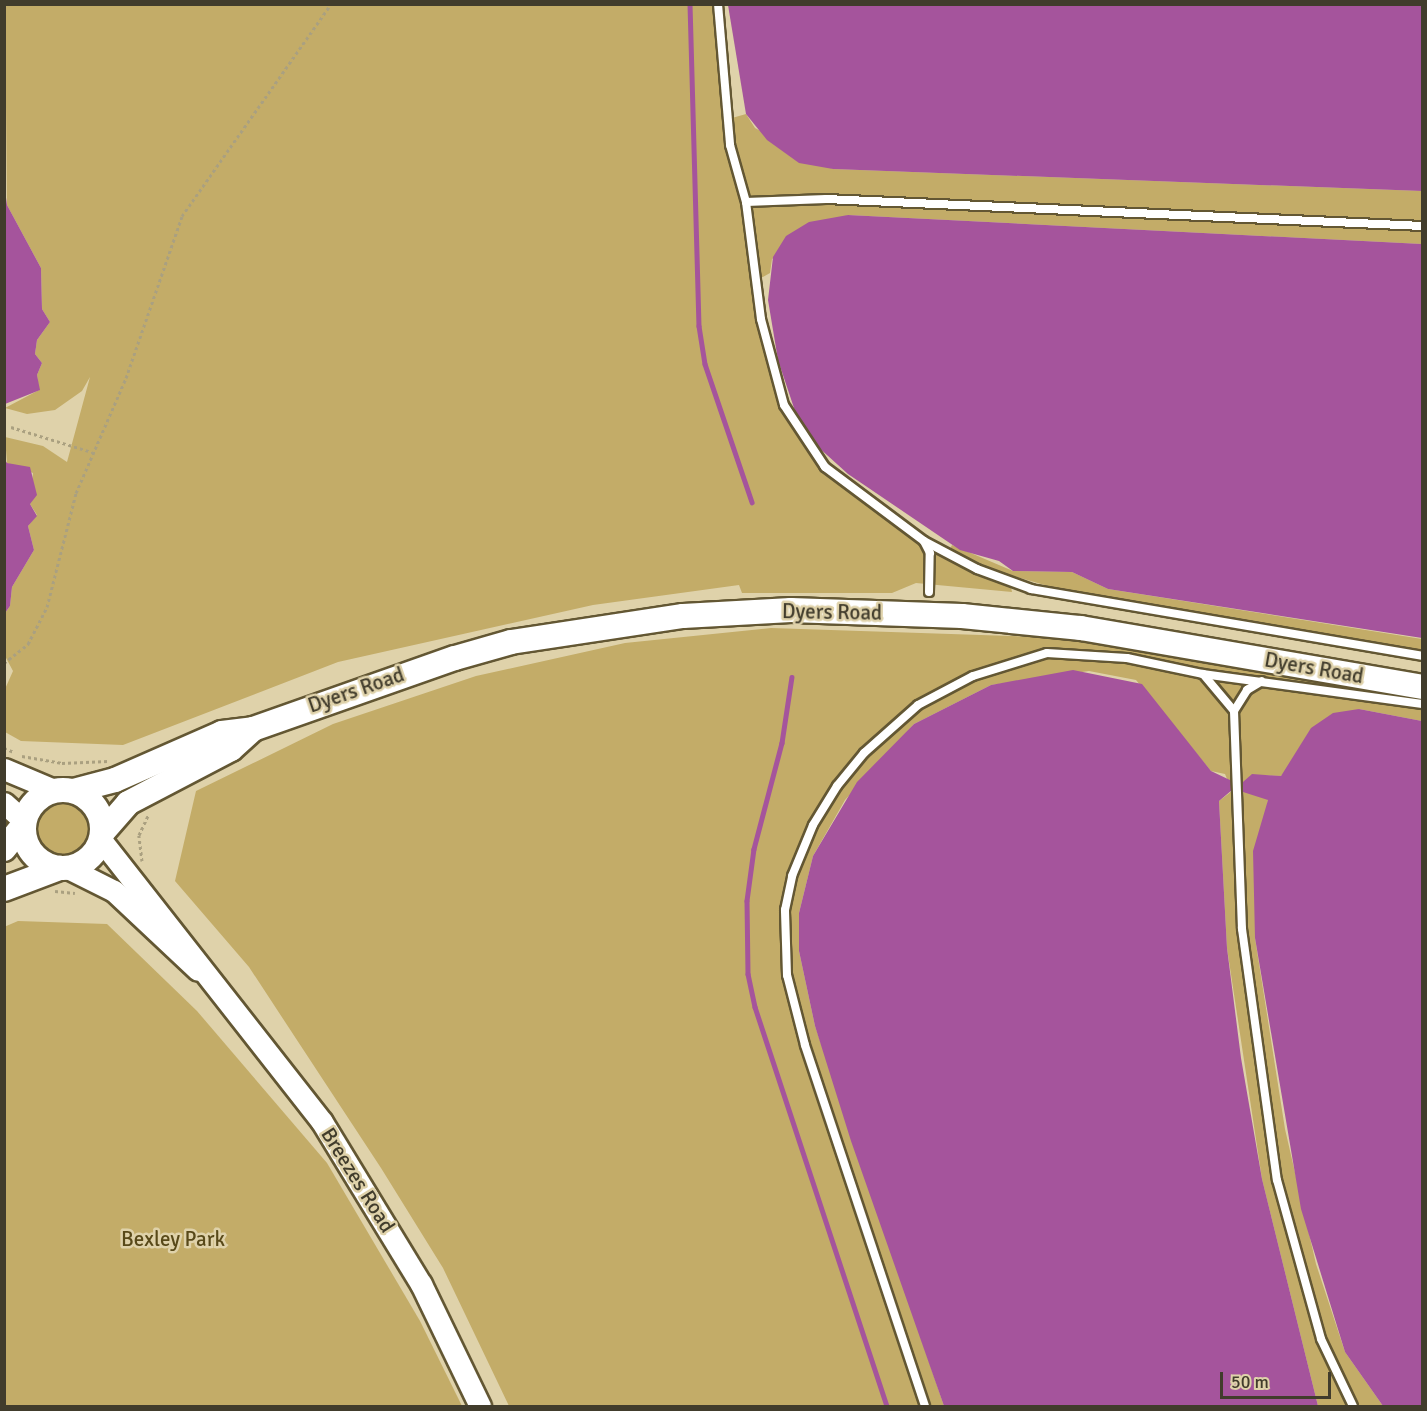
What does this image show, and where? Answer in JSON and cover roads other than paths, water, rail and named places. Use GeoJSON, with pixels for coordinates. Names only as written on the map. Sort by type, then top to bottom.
{"type":"FeatureCollection","features":[{"type":"Feature","properties":{"kind":"highway","name":"Dyers Road"},"geometry":{"type":"LineString","coordinates":[[64,790],[115,780],[222,733],[253,729],[371,684],[511,642],[683,616],[791,610],[962,616],[1081,628],[1422,687]]}},
{"type":"Feature","properties":{"kind":"highway","name":"Dyers Road"},"geometry":{"type":"LineString","coordinates":[[102,836],[128,803],[231,750],[253,729]]}},
{"type":"Feature","properties":{"kind":"highway"},"geometry":{"type":"LineString","coordinates":[[4,849],[24,823],[38,798],[64,790],[96,806],[102,836],[89,859],[4,889]]}},
{"type":"Feature","properties":{"kind":"highway"},"geometry":{"type":"LineString","coordinates":[[24,823],[32,854],[64,868]]}},
{"type":"Feature","properties":{"kind":"main road"},"geometry":{"type":"LineString","coordinates":[[4,769],[64,790]]}},
{"type":"Feature","properties":{"kind":"main road"},"geometry":{"type":"LineString","coordinates":[[4,803],[24,823]]}},
{"type":"Feature","properties":{"kind":"main road","name":"Breezes Road"},"geometry":{"type":"LineString","coordinates":[[102,836],[186,943],[203,974],[284,1070],[362,1182],[421,1284],[480,1407]]}},
{"type":"Feature","properties":{"kind":"main road","name":"Breezes Road"},"geometry":{"type":"LineString","coordinates":[[64,868],[114,891],[176,954],[203,974]]}},
{"type":"Feature","properties":{"kind":"lane"},"geometry":{"type":"LineString","coordinates":[[718,4],[730,145],[746,202],[761,319],[777,388],[792,422],[833,474],[924,541],[977,569],[1031,589],[1422,656]]}},
{"type":"Feature","properties":{"kind":"lane"},"geometry":{"type":"LineString","coordinates":[[746,202],[826,200],[1422,226]]}},
{"type":"Feature","properties":{"kind":"lane"},"geometry":{"type":"LineString","coordinates":[[924,541],[930,553],[929,592]]}},
{"type":"Feature","properties":{"kind":"lane"},"geometry":{"type":"LineString","coordinates":[[925,1407],[812,1066],[787,975],[785,910],[802,848],[831,795],[864,753],[918,705],[973,676],[1047,654],[1127,658],[1203,674],[1422,704]]}},
{"type":"Feature","properties":{"kind":"lane"},"geometry":{"type":"LineString","coordinates":[[1203,674],[1234,711]]}},
{"type":"Feature","properties":{"kind":"lane"},"geometry":{"type":"LineString","coordinates":[[1262,681],[1247,690],[1234,711],[1242,929],[1277,1180],[1321,1339],[1353,1407]]}},
{"type":"Feature","properties":{"kind":"waterway"},"geometry":{"type":"LineString","coordinates":[[690,4],[699,326],[705,364],[752,502]]}},
{"type":"Feature","properties":{"kind":"waterway"},"geometry":{"type":"LineString","coordinates":[[792,677],[782,743],[754,849],[747,901],[748,974],[755,1007],[887,1406]]}},
{"type":"Feature","properties":{"kind":"park label","name":"Bexley Park"},"geometry":{"type":"Point","coordinates":[173,1239]}}]}
